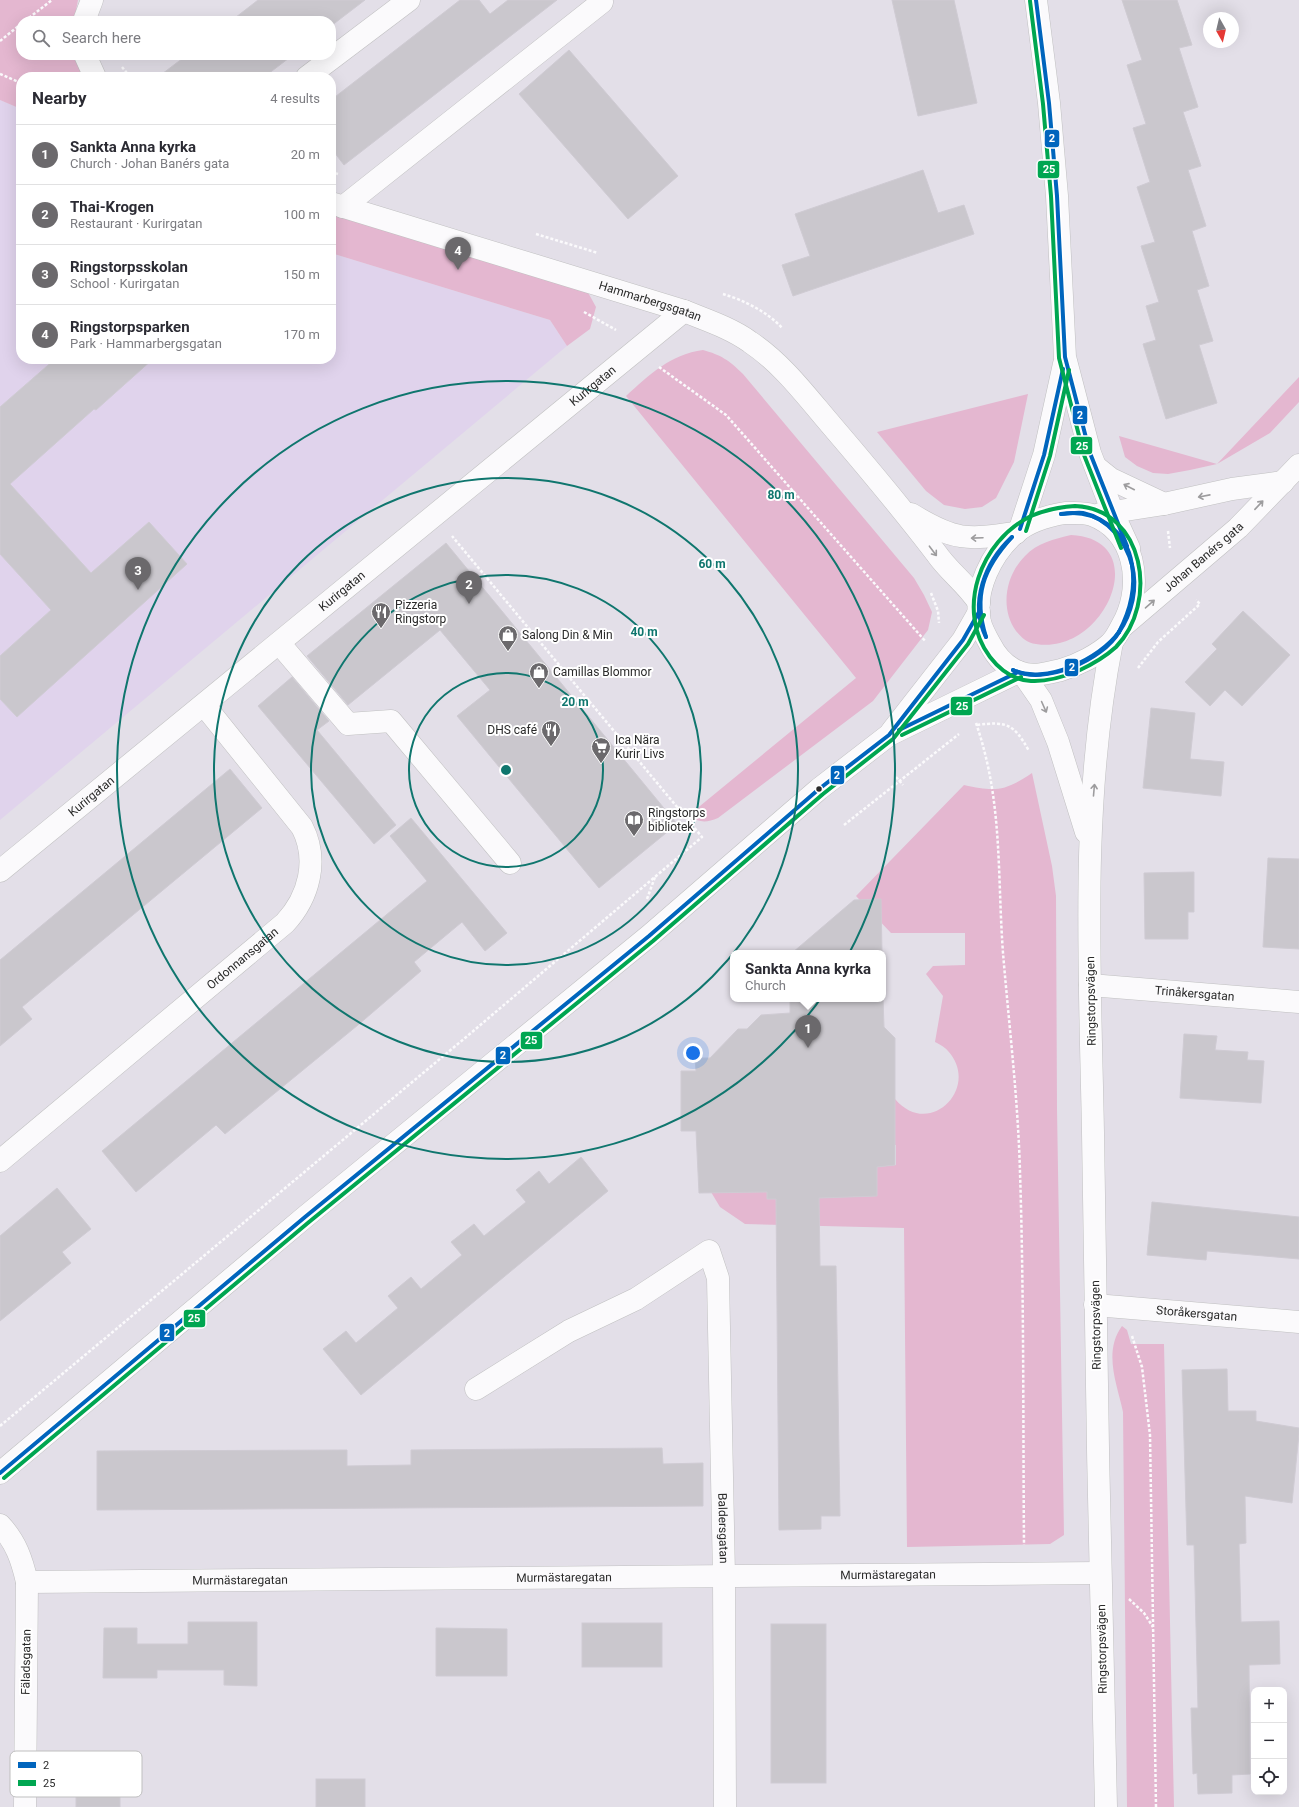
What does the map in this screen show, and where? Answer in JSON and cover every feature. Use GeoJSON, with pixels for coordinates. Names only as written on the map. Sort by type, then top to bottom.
{"type":"FeatureCollection","features":[{"type":"Feature","properties":{"kind":"street"},"geometry":{"type":"LineString","coordinates":[[86,16],[92,0]]}},
{"type":"Feature","properties":{"kind":"street"},"geometry":{"type":"LineString","coordinates":[[336,55],[409,0]]}},
{"type":"Feature","properties":{"kind":"street"},"geometry":{"type":"LineString","coordinates":[[1036,0],[1049,103],[1057,196],[1065,357],[1081,423],[1096,467],[1102,514]]}},
{"type":"Feature","properties":{"kind":"street"},"geometry":{"type":"LineString","coordinates":[[337,205],[602,2]]}},
{"type":"Feature","properties":{"kind":"street"},"geometry":{"type":"LineString","coordinates":[[86,60],[92,72]]}},
{"type":"Feature","properties":{"kind":"street"},"geometry":{"type":"LineString","coordinates":[[314,72],[330,60]]}},
{"type":"Feature","properties":{"kind":"street","name":"Hammarbergsgatan"},"geometry":{"type":"LineString","coordinates":[[337,205],[684,311],[720,326],[749,341],[773,359],[807,396],[902,508],[947,569],[969,588],[979,608]]}},
{"type":"Feature","properties":{"kind":"street","name":"Kurirgatan"},"geometry":{"type":"LineString","coordinates":[[0,871],[684,311]]}},
{"type":"Feature","properties":{"kind":"street"},"geometry":{"type":"LineString","coordinates":[[1018,531],[1044,455],[1065,357]]}},
{"type":"Feature","properties":{"kind":"street","name":"Johan Banérs gata"},"geometry":{"type":"LineString","coordinates":[[1020,673],[1036,675],[1066,668],[1096,654],[1238,528],[1299,465]]}},
{"type":"Feature","properties":{"kind":"street"},"geometry":{"type":"LineString","coordinates":[[1096,467],[1111,479],[1164,504]]}},
{"type":"Feature","properties":{"kind":"street"},"geometry":{"type":"LineString","coordinates":[[889,735],[963,640],[979,608],[985,578],[991,564],[1006,543],[1018,531],[1036,520],[1065,513],[1102,514],[1164,504],[1232,489],[1284,482]]}},
{"type":"Feature","properties":{"kind":"street","name":"Hammarbergsgatan"},"geometry":{"type":"LineString","coordinates":[[902,508],[930,526],[964,538],[981,538],[1018,531]]}},
{"type":"Feature","properties":{"kind":"street","name":"Ringstorpsvägen"},"geometry":{"type":"LineString","coordinates":[[1102,514],[1109,526],[1128,548],[1134,573],[1134,596],[1116,635],[1099,732],[1089,842],[1095,1305],[1106,1807]]}},
{"type":"Feature","properties":{"kind":"street","name":"Ringstorpsvägen"},"geometry":{"type":"LineString","coordinates":[[979,608],[982,631],[992,649],[1007,666],[1020,673],[1041,700],[1058,742],[1089,842]]}},
{"type":"Feature","properties":{"kind":"street"},"geometry":{"type":"LineString","coordinates":[[279,643],[348,724],[390,721],[510,863]]}},
{"type":"Feature","properties":{"kind":"street"},"geometry":{"type":"LineString","coordinates":[[0,1473],[311,1212],[649,936],[819,789],[889,735],[1020,673]]}},
{"type":"Feature","properties":{"kind":"street","name":"Ordonnansgatan"},"geometry":{"type":"LineString","coordinates":[[0,1161],[285,923],[300,902],[306,889],[311,861],[302,827],[204,705]]}},
{"type":"Feature","properties":{"kind":"street","name":"Trinåkersgatan"},"geometry":{"type":"LineString","coordinates":[[1090,985],[1299,1002]]}},
{"type":"Feature","properties":{"kind":"street","name":"Baldersgatan"},"geometry":{"type":"LineString","coordinates":[[476,1388],[569,1331],[636,1299],[709,1251],[718,1278],[724,1576],[726,1807]]}},
{"type":"Feature","properties":{"kind":"street","name":"Storåkersgatan"},"geometry":{"type":"LineString","coordinates":[[1095,1305],[1299,1322]]}},
{"type":"Feature","properties":{"kind":"street","name":"Fäladsgatan"},"geometry":{"type":"LineString","coordinates":[[0,1526],[8,1534],[21,1555],[27,1582],[25,1751]]}},
{"type":"Feature","properties":{"kind":"street","name":"Murmästaregatan"},"geometry":{"type":"LineString","coordinates":[[27,1582],[1100,1573]]}},
{"type":"Feature","properties":{"kind":"street","name":"Fäladsgatan"},"geometry":{"type":"LineString","coordinates":[[25,1797],[25,1807]]}},
{"type":"Feature","properties":{"kind":"path"},"geometry":{"type":"LineString","coordinates":[[31,16],[52,0]]}},
{"type":"Feature","properties":{"kind":"path"},"geometry":{"type":"LineString","coordinates":[[0,41],[16,28]]}},
{"type":"Feature","properties":{"kind":"path"},"geometry":{"type":"LineString","coordinates":[[0,74],[16,81]]}},
{"type":"Feature","properties":{"kind":"path"},"geometry":{"type":"LineString","coordinates":[[1136,670],[1158,642],[1200,604],[1179,579],[1170,553],[1164,504]]}},
{"type":"Feature","properties":{"kind":"path"},"geometry":{"type":"LineString","coordinates":[[0,1426],[465,1038],[702,837],[449,532]]}},
{"type":"Feature","properties":{"kind":"path"},"geometry":{"type":"LineString","coordinates":[[939,625],[938,611],[930,591],[947,569]]}},
{"type":"Feature","properties":{"kind":"path"},"geometry":{"type":"LineString","coordinates":[[844,825],[963,731]]}},
{"type":"Feature","properties":{"kind":"path"},"geometry":{"type":"LineString","coordinates":[[896,777],[903,785]]}},
{"type":"Feature","properties":{"kind":"path"},"geometry":{"type":"LineString","coordinates":[[1123,1308],[1142,1367],[1150,1435],[1156,1807]]}},
{"type":"Feature","properties":{"kind":"shaded area"},"geometry":{"type":"Polygon","coordinates":[[[0,0],[78,0],[75,16],[16,16],[16,60],[77,60],[83,72],[16,72],[16,107],[0,100],[0,0]]]}},
{"type":"Feature","properties":{"kind":"shaded area"},"geometry":{"type":"Polygon","coordinates":[[[0,100],[16,107],[16,364],[336,364],[336,255],[550,320],[567,346],[0,820],[0,100]]]}},
{"type":"Feature","properties":{"kind":"shaded area"},"geometry":{"type":"Polygon","coordinates":[[[336,212],[585,287],[596,307],[590,329],[567,346],[550,320],[336,255],[336,212]]]}},
{"type":"Feature","properties":{"kind":"shaded area"},"geometry":{"type":"Polygon","coordinates":[[[703,350],[724,359],[743,374],[914,578],[932,612],[928,630],[873,701],[718,818],[710,821],[699,821],[689,815],[856,678],[626,396],[652,373],[671,361],[691,352],[703,350]]]}},
{"type":"Feature","properties":{"kind":"shaded area"},"geometry":{"type":"Polygon","coordinates":[[[1299,377],[1299,402],[1270,433],[1217,464],[1299,377]]]}},
{"type":"Feature","properties":{"kind":"shaded area"},"geometry":{"type":"Polygon","coordinates":[[[1028,394],[1014,462],[996,498],[982,507],[965,509],[944,505],[926,491],[877,432],[1028,394]]]}},
{"type":"Feature","properties":{"kind":"shaded area"},"geometry":{"type":"Polygon","coordinates":[[[1119,436],[1217,464],[1168,474],[1153,473],[1137,466],[1125,457],[1119,436]]]}},
{"type":"Feature","properties":{"kind":"shaded area"},"geometry":{"type":"Polygon","coordinates":[[[1071,535],[1096,541],[1111,555],[1115,574],[1111,596],[1100,616],[1082,633],[1061,643],[1030,643],[1018,634],[1011,622],[1007,603],[1009,583],[1018,564],[1035,548],[1046,542],[1071,535]]]}},
{"type":"Feature","properties":{"kind":"shaded area"},"geometry":{"type":"Polygon","coordinates":[[[1032,773],[1052,866],[1056,896],[1057,1109],[1064,1535],[1050,1544],[907,1547],[904,1228],[745,1224],[720,1207],[711,1192],[767,1192],[768,1199],[877,1196],[877,1167],[896,1165],[896,1145],[877,1146],[877,1135],[895,1134],[895,1099],[909,1110],[923,1114],[936,1111],[947,1104],[955,1093],[959,1079],[957,1065],[947,1050],[935,1042],[943,996],[926,974],[933,966],[965,965],[965,933],[891,933],[856,896],[964,785],[984,789],[1007,787],[1032,773]]]}},
{"type":"Feature","properties":{"kind":"shaded area"},"geometry":{"type":"Polygon","coordinates":[[[1122,1326],[1127,1330],[1131,1344],[1164,1344],[1174,1807],[1127,1807],[1123,1412],[1115,1379],[1112,1357],[1116,1336],[1122,1326]]]}},
{"type":"Feature","properties":{"kind":"building"},"geometry":{"type":"Polygon","coordinates":[[[258,0],[365,0],[336,22],[336,16],[237,16],[258,0]]]}},
{"type":"Feature","properties":{"kind":"building"},"geometry":{"type":"Polygon","coordinates":[[[460,0],[479,0],[490,14],[508,0],[557,0],[344,165],[336,155],[336,96],[460,0]]]}},
{"type":"Feature","properties":{"kind":"building"},"geometry":{"type":"Polygon","coordinates":[[[892,0],[954,0],[977,103],[918,116],[892,0]]]}},
{"type":"Feature","properties":{"kind":"building"},"geometry":{"type":"Polygon","coordinates":[[[1122,0],[1177,0],[1192,45],[1179,48],[1198,107],[1183,112],[1201,166],[1188,170],[1206,226],[1192,231],[1209,286],[1197,290],[1213,341],[1199,345],[1217,403],[1166,419],[1143,344],[1156,340],[1146,306],[1159,302],[1141,246],[1155,242],[1137,187],[1150,182],[1133,128],[1146,124],[1127,65],[1142,60],[1122,0]]]}},
{"type":"Feature","properties":{"kind":"building"},"geometry":{"type":"Polygon","coordinates":[[[569,50],[678,176],[628,219],[519,94],[569,50]]]}},
{"type":"Feature","properties":{"kind":"building"},"geometry":{"type":"Polygon","coordinates":[[[180,60],[286,60],[271,72],[165,72],[180,60]]]}},
{"type":"Feature","properties":{"kind":"building"},"geometry":{"type":"Polygon","coordinates":[[[923,170],[938,213],[964,205],[974,234],[793,296],[782,265],[810,256],[795,214],[923,170]]]}},
{"type":"Feature","properties":{"kind":"building"},"geometry":{"type":"Polygon","coordinates":[[[49,364],[147,364],[96,410],[94,409],[10,484],[91,573],[149,522],[187,564],[17,717],[0,699],[0,656],[51,610],[0,554],[0,407],[49,364]]]}},
{"type":"Feature","properties":{"kind":"building"},"geometry":{"type":"Polygon","coordinates":[[[446,543],[677,824],[599,888],[457,716],[490,690],[440,630],[348,705],[307,656],[446,543]]]}},
{"type":"Feature","properties":{"kind":"building"},"geometry":{"type":"Polygon","coordinates":[[[1243,611],[1290,655],[1242,706],[1225,690],[1210,706],[1185,682],[1217,649],[1212,644],[1243,611]]]}},
{"type":"Feature","properties":{"kind":"building"},"geometry":{"type":"Polygon","coordinates":[[[292,677],[329,721],[317,730],[396,825],[374,844],[258,706],[292,677]]]}},
{"type":"Feature","properties":{"kind":"building"},"geometry":{"type":"Polygon","coordinates":[[[1151,708],[1195,713],[1190,759],[1224,762],[1221,796],[1143,788],[1151,708]]]}},
{"type":"Feature","properties":{"kind":"building"},"geometry":{"type":"Polygon","coordinates":[[[230,769],[262,808],[22,1007],[32,1019],[0,1046],[0,960],[230,769]]]}},
{"type":"Feature","properties":{"kind":"building"},"geometry":{"type":"Polygon","coordinates":[[[411,818],[507,933],[485,951],[462,922],[414,962],[421,971],[358,1025],[225,1134],[216,1125],[136,1192],[102,1151],[427,881],[390,836],[411,818]]]}},
{"type":"Feature","properties":{"kind":"building"},"geometry":{"type":"Polygon","coordinates":[[[1268,858],[1299,859],[1299,949],[1263,947],[1268,858]]]}},
{"type":"Feature","properties":{"kind":"building"},"geometry":{"type":"Polygon","coordinates":[[[1194,872],[1194,912],[1188,912],[1188,939],[1145,939],[1144,873],[1194,872]]]}},
{"type":"Feature","properties":{"kind":"building"},"geometry":{"type":"Polygon","coordinates":[[[881,899],[882,950],[796,950],[854,900],[881,899]]]}},
{"type":"Feature","properties":{"kind":"building"},"geometry":{"type":"Polygon","coordinates":[[[790,1002],[883,1002],[884,1027],[895,1038],[895,1165],[877,1167],[877,1196],[819,1198],[820,1266],[836,1266],[840,1516],[821,1516],[821,1529],[779,1530],[776,1199],[767,1199],[767,1192],[699,1193],[696,1131],[681,1131],[681,1071],[696,1071],[695,1058],[710,1058],[738,1029],[747,1029],[761,1015],[790,1013],[790,1002]]]}},
{"type":"Feature","properties":{"kind":"building"},"geometry":{"type":"Polygon","coordinates":[[[1184,1034],[1217,1036],[1215,1050],[1248,1052],[1247,1060],[1264,1061],[1261,1103],[1180,1098],[1184,1034]]]}},
{"type":"Feature","properties":{"kind":"building"},"geometry":{"type":"Polygon","coordinates":[[[581,1157],[608,1191],[361,1395],[323,1349],[346,1331],[356,1343],[398,1308],[388,1296],[411,1277],[421,1289],[462,1255],[451,1242],[474,1224],[484,1236],[526,1202],[516,1190],[539,1171],[549,1184],[581,1157]]]}},
{"type":"Feature","properties":{"kind":"building"},"geometry":{"type":"Polygon","coordinates":[[[57,1188],[91,1229],[62,1252],[71,1263],[0,1321],[0,1236],[57,1188]]]}},
{"type":"Feature","properties":{"kind":"building"},"geometry":{"type":"Polygon","coordinates":[[[1152,1202],[1299,1217],[1299,1259],[1207,1251],[1206,1260],[1147,1255],[1152,1202]]]}},
{"type":"Feature","properties":{"kind":"building"},"geometry":{"type":"Polygon","coordinates":[[[1227,1369],[1228,1411],[1256,1411],[1256,1421],[1299,1428],[1299,1434],[1292,1503],[1245,1496],[1246,1543],[1239,1544],[1241,1622],[1279,1621],[1280,1664],[1249,1665],[1250,1774],[1232,1775],[1232,1793],[1198,1794],[1197,1773],[1193,1774],[1191,1708],[1198,1708],[1194,1545],[1187,1545],[1182,1370],[1227,1369]]]}},
{"type":"Feature","properties":{"kind":"building"},"geometry":{"type":"Polygon","coordinates":[[[662,1448],[663,1464],[703,1463],[703,1506],[97,1510],[97,1451],[347,1450],[347,1466],[411,1465],[411,1450],[662,1448]]]}},
{"type":"Feature","properties":{"kind":"building"},"geometry":{"type":"Polygon","coordinates":[[[188,1622],[257,1622],[257,1686],[224,1685],[224,1670],[157,1670],[157,1678],[103,1678],[104,1628],[137,1628],[137,1644],[188,1644],[188,1622]]]}},
{"type":"Feature","properties":{"kind":"building"},"geometry":{"type":"Polygon","coordinates":[[[582,1623],[662,1623],[662,1667],[582,1667],[582,1623]]]}},
{"type":"Feature","properties":{"kind":"building"},"geometry":{"type":"Polygon","coordinates":[[[771,1624],[826,1624],[826,1783],[771,1783],[771,1624]]]}},
{"type":"Feature","properties":{"kind":"building"},"geometry":{"type":"Polygon","coordinates":[[[436,1628],[507,1629],[507,1676],[436,1676],[436,1628]]]}},
{"type":"Feature","properties":{"kind":"building"},"geometry":{"type":"Polygon","coordinates":[[[316,1779],[365,1779],[365,1807],[316,1807],[316,1779]]]}},
{"type":"Feature","properties":{"kind":"building"},"geometry":{"type":"Polygon","coordinates":[[[76,1797],[120,1797],[120,1807],[76,1807],[76,1797]]]}},
{"type":"Feature","properties":{"kind":"transit line","name":"2"},"geometry":{"type":"LineString","coordinates":[[1036,0],[1049,103],[1057,196],[1065,357],[1090,453],[1127,546]]}},
{"type":"Feature","properties":{"kind":"transit line","name":"25"},"geometry":{"type":"LineString","coordinates":[[1030,1],[1043,104],[1051,196],[1059,358],[1084,455],[1121,548]]}},
{"type":"Feature","properties":{"kind":"transit line","name":"2"},"geometry":{"type":"LineString","coordinates":[[1020,529],[1044,455],[1063,369]]}},
{"type":"Feature","properties":{"kind":"transit line","name":"25"},"geometry":{"type":"LineString","coordinates":[[1026,531],[1050,456],[1069,370]]}},
{"type":"Feature","properties":{"kind":"transit line","name":"25"},"geometry":{"type":"LineString","coordinates":[[1075,506],[1099,511],[1117,523],[1130,540],[1138,561],[1140,584],[1138,607],[1129,628],[1116,647],[1098,660],[1078,671],[1055,679],[1043,681],[1019,679],[1008,674],[994,662],[980,638],[974,619],[974,598],[978,578],[986,559],[998,542],[1013,527],[1036,514],[1053,509],[1075,506]]}},
{"type":"Feature","properties":{"kind":"transit line","name":"2"},"geometry":{"type":"LineString","coordinates":[[1061,514],[1074,513],[1086,515],[1097,518],[1107,524],[1124,541],[1132,565]]}},
{"type":"Feature","properties":{"kind":"transit line","name":"2"},"geometry":{"type":"LineString","coordinates":[[1061,514],[1083,513],[1100,520],[1115,532],[1125,548],[1132,565]]}},
{"type":"Feature","properties":{"kind":"transit line","name":"2"},"geometry":{"type":"LineString","coordinates":[[986,637],[981,624],[979,611],[982,584],[994,558],[1012,537]]}},
{"type":"Feature","properties":{"kind":"transit line","name":"2"},"geometry":{"type":"LineString","coordinates":[[986,637],[980,609],[983,584],[994,560],[1012,537]]}},
{"type":"Feature","properties":{"kind":"transit line","name":"2"},"geometry":{"type":"LineString","coordinates":[[1119,632],[1129,608],[1133,591],[1132,565]]}},
{"type":"Feature","properties":{"kind":"transit line","name":"2"},"geometry":{"type":"LineString","coordinates":[[1119,632],[1124,625],[1133,600],[1134,574],[1132,565]]}},
{"type":"Feature","properties":{"kind":"transit line","name":"2"},"geometry":{"type":"LineString","coordinates":[[0,1473],[305,1217],[649,936],[819,789],[889,735],[963,640],[979,612]]}},
{"type":"Feature","properties":{"kind":"transit line","name":"25"},"geometry":{"type":"LineString","coordinates":[[4,1478],[309,1222],[653,941],[823,794],[893,739],[968,644],[984,615]]}},
{"type":"Feature","properties":{"kind":"transit line","name":"2"},"geometry":{"type":"LineString","coordinates":[[1013,670],[1026,674],[1040,674],[1056,672],[1071,667],[1086,660],[1099,651],[1119,632]]}},
{"type":"Feature","properties":{"kind":"transit line","name":"2"},"geometry":{"type":"LineString","coordinates":[[1013,670],[1026,674],[1040,675],[1072,668],[1087,661],[1100,652],[1119,632]]}},
{"type":"Feature","properties":{"kind":"transit line","name":"2"},"geometry":{"type":"LineString","coordinates":[[899,730],[1018,672]]}},
{"type":"Feature","properties":{"kind":"transit line","name":"25"},"geometry":{"type":"LineString","coordinates":[[902,735],[1021,677]]}},
{"type":"Feature","properties":{"kind":"place","name":"Ringstorpsparken"},"geometry":{"type":"Point","coordinates":[458,270]}},
{"type":"Feature","properties":{"kind":"place","name":"Ringstorpsskolan"},"geometry":{"type":"Point","coordinates":[138,590]}},
{"type":"Feature","properties":{"kind":"place","name":"Thai-Krogen"},"geometry":{"type":"Point","coordinates":[469,604]}},
{"type":"Feature","properties":{"kind":"place","name":"Pizzeria Ringstorp"},"geometry":{"type":"Point","coordinates":[381,629]}},
{"type":"Feature","properties":{"kind":"place","name":"Salong Din & Min"},"geometry":{"type":"Point","coordinates":[508,652]}},
{"type":"Feature","properties":{"kind":"place","name":"Camillas Blommor"},"geometry":{"type":"Point","coordinates":[539,689]}},
{"type":"Feature","properties":{"kind":"place","name":"DHS café"},"geometry":{"type":"Point","coordinates":[551,747]}},
{"type":"Feature","properties":{"kind":"place","name":"Ica Nära Kurir Livs"},"geometry":{"type":"Point","coordinates":[601,764]}},
{"type":"Feature","properties":{"kind":"place","name":"Ringstorps bibliotek"},"geometry":{"type":"Point","coordinates":[634,837]}},
{"type":"Feature","properties":{"kind":"place","name":"Sankta Anna kyrka"},"geometry":{"type":"Point","coordinates":[808,1048]}}]}
